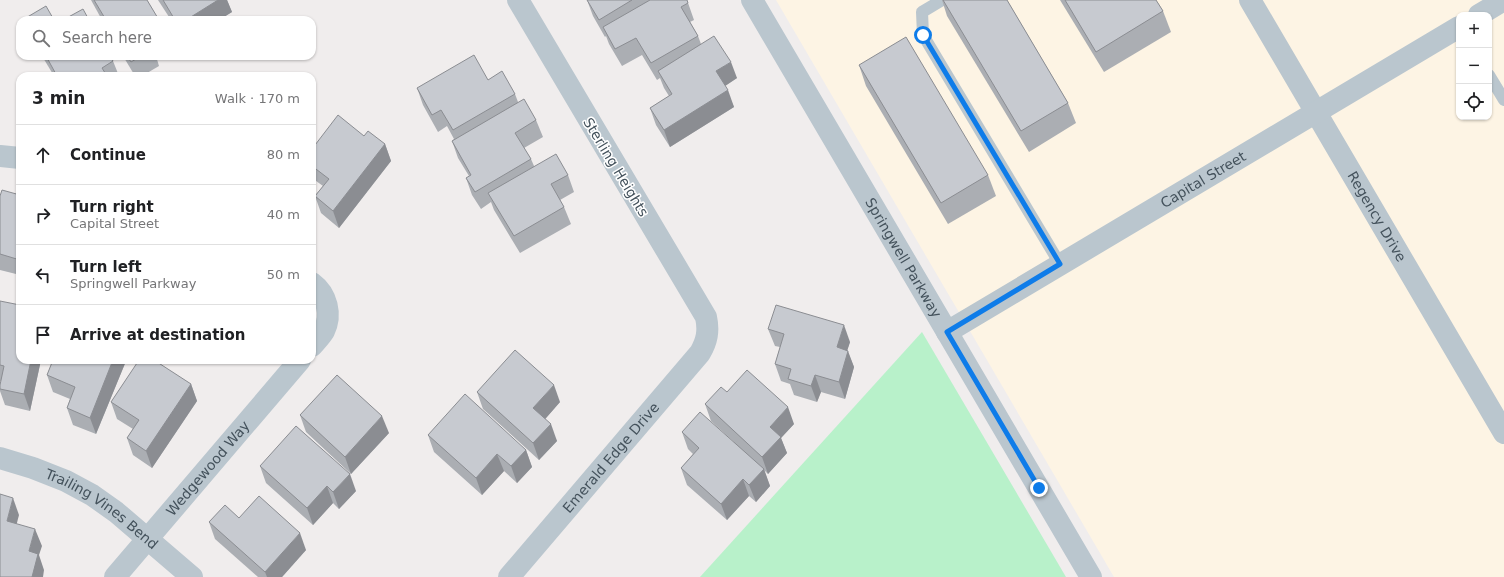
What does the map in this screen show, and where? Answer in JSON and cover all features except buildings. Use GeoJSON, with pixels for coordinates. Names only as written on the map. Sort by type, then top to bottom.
{"type":"FeatureCollection","features":[{"type":"Feature","properties":{"kind":"street","name":"Sterling Heights"},"geometry":{"type":"LineString","coordinates":[[518,0],[706,317],[708,336]]}},
{"type":"Feature","properties":{"kind":"street","name":"Springwell Parkway"},"geometry":{"type":"LineString","coordinates":[[752,0],[1091,577]]}},
{"type":"Feature","properties":{"kind":"street","name":"Regency Drive"},"geometry":{"type":"LineString","coordinates":[[1250,0],[1504,433]]}},
{"type":"Feature","properties":{"kind":"street"},"geometry":{"type":"LineString","coordinates":[[1484,12],[1504,0]]}},
{"type":"Feature","properties":{"kind":"street","name":"Capital Street"},"geometry":{"type":"LineString","coordinates":[[947,332],[1456,29]]}},
{"type":"Feature","properties":{"kind":"street"},"geometry":{"type":"LineString","coordinates":[[0,156],[16,158]]}},
{"type":"Feature","properties":{"kind":"street"},"geometry":{"type":"LineString","coordinates":[[316,286],[323,297],[328,310],[324,332],[316,341]]}},
{"type":"Feature","properties":{"kind":"street","name":"Emerald Edge Drive"},"geometry":{"type":"LineString","coordinates":[[509,577],[700,353],[708,336]]}},
{"type":"Feature","properties":{"kind":"street","name":"Wedgewood Way"},"geometry":{"type":"LineString","coordinates":[[115,577],[297,364]]}},
{"type":"Feature","properties":{"kind":"street","name":"Trailing Vines Bend"},"geometry":{"type":"LineString","coordinates":[[0,458],[33,468],[66,481],[92,494],[116,512],[192,577]]}},
{"type":"Feature","properties":{"kind":"lane"},"geometry":{"type":"LineString","coordinates":[[942,0],[922,12],[923,35],[1060,264]]}},
{"type":"Feature","properties":{"kind":"lane"},"geometry":{"type":"LineString","coordinates":[[1492,80],[1504,100]]}},
{"type":"Feature","properties":{"kind":"shaded area"},"geometry":{"type":"Polygon","coordinates":[[[776,0],[1504,0],[1504,577],[1114,577],[776,0]]]}},
{"type":"Feature","properties":{"kind":"green space"},"geometry":{"type":"Polygon","coordinates":[[[922,332],[1066,577],[700,577],[922,332]]]}},
{"type":"Feature","properties":{"kind":"route"},"geometry":{"type":"LineString","coordinates":[[923,35],[1060,264],[947,332],[1039,488]]}}]}
